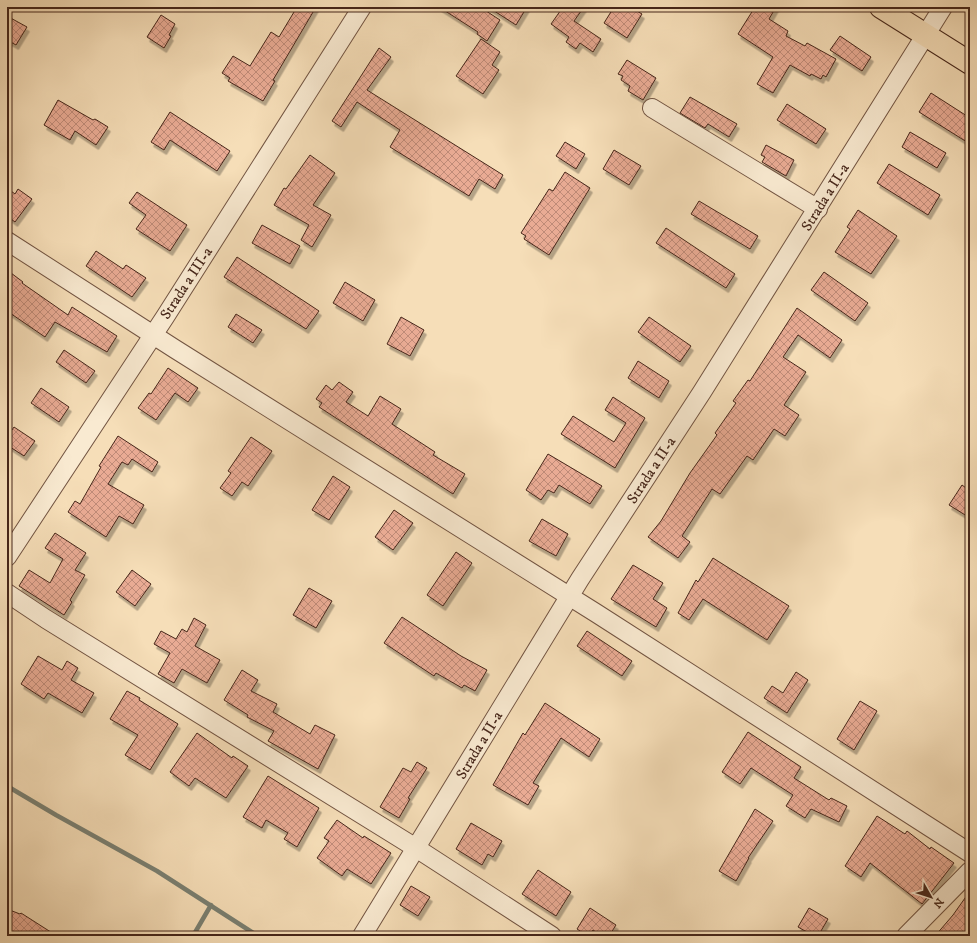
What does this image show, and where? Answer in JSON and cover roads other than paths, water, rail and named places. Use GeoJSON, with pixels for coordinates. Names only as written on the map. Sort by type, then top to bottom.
{"type":"FeatureCollection","features":[{"type":"Feature","properties":{"kind":"main road"},"geometry":{"type":"LineString","coordinates":[[881,7],[925,36],[970,62]]}},
{"type":"Feature","properties":{"kind":"street","name":"Strada a III-a"},"geometry":{"type":"LineString","coordinates":[[7,557],[153,334],[362,7]]}},
{"type":"Feature","properties":{"kind":"street","name":"Strada a II-a"},"geometry":{"type":"LineString","coordinates":[[362,936],[569,597],[706,386],[943,7]]}},
{"type":"Feature","properties":{"kind":"street"},"geometry":{"type":"LineString","coordinates":[[652,108],[818,209]]}},
{"type":"Feature","properties":{"kind":"street"},"geometry":{"type":"LineString","coordinates":[[7,241],[970,853]]}},
{"type":"Feature","properties":{"kind":"street"},"geometry":{"type":"LineString","coordinates":[[7,593],[46,619],[416,848],[552,936]]}},
{"type":"Feature","properties":{"kind":"street"},"geometry":{"type":"LineString","coordinates":[[906,936],[970,871]]}},
{"type":"Feature","properties":{"kind":"waterway"},"geometry":{"type":"LineString","coordinates":[[7,786],[157,871],[258,936]]}},
{"type":"Feature","properties":{"kind":"waterway"},"geometry":{"type":"LineString","coordinates":[[193,936],[211,905]]}}]}
